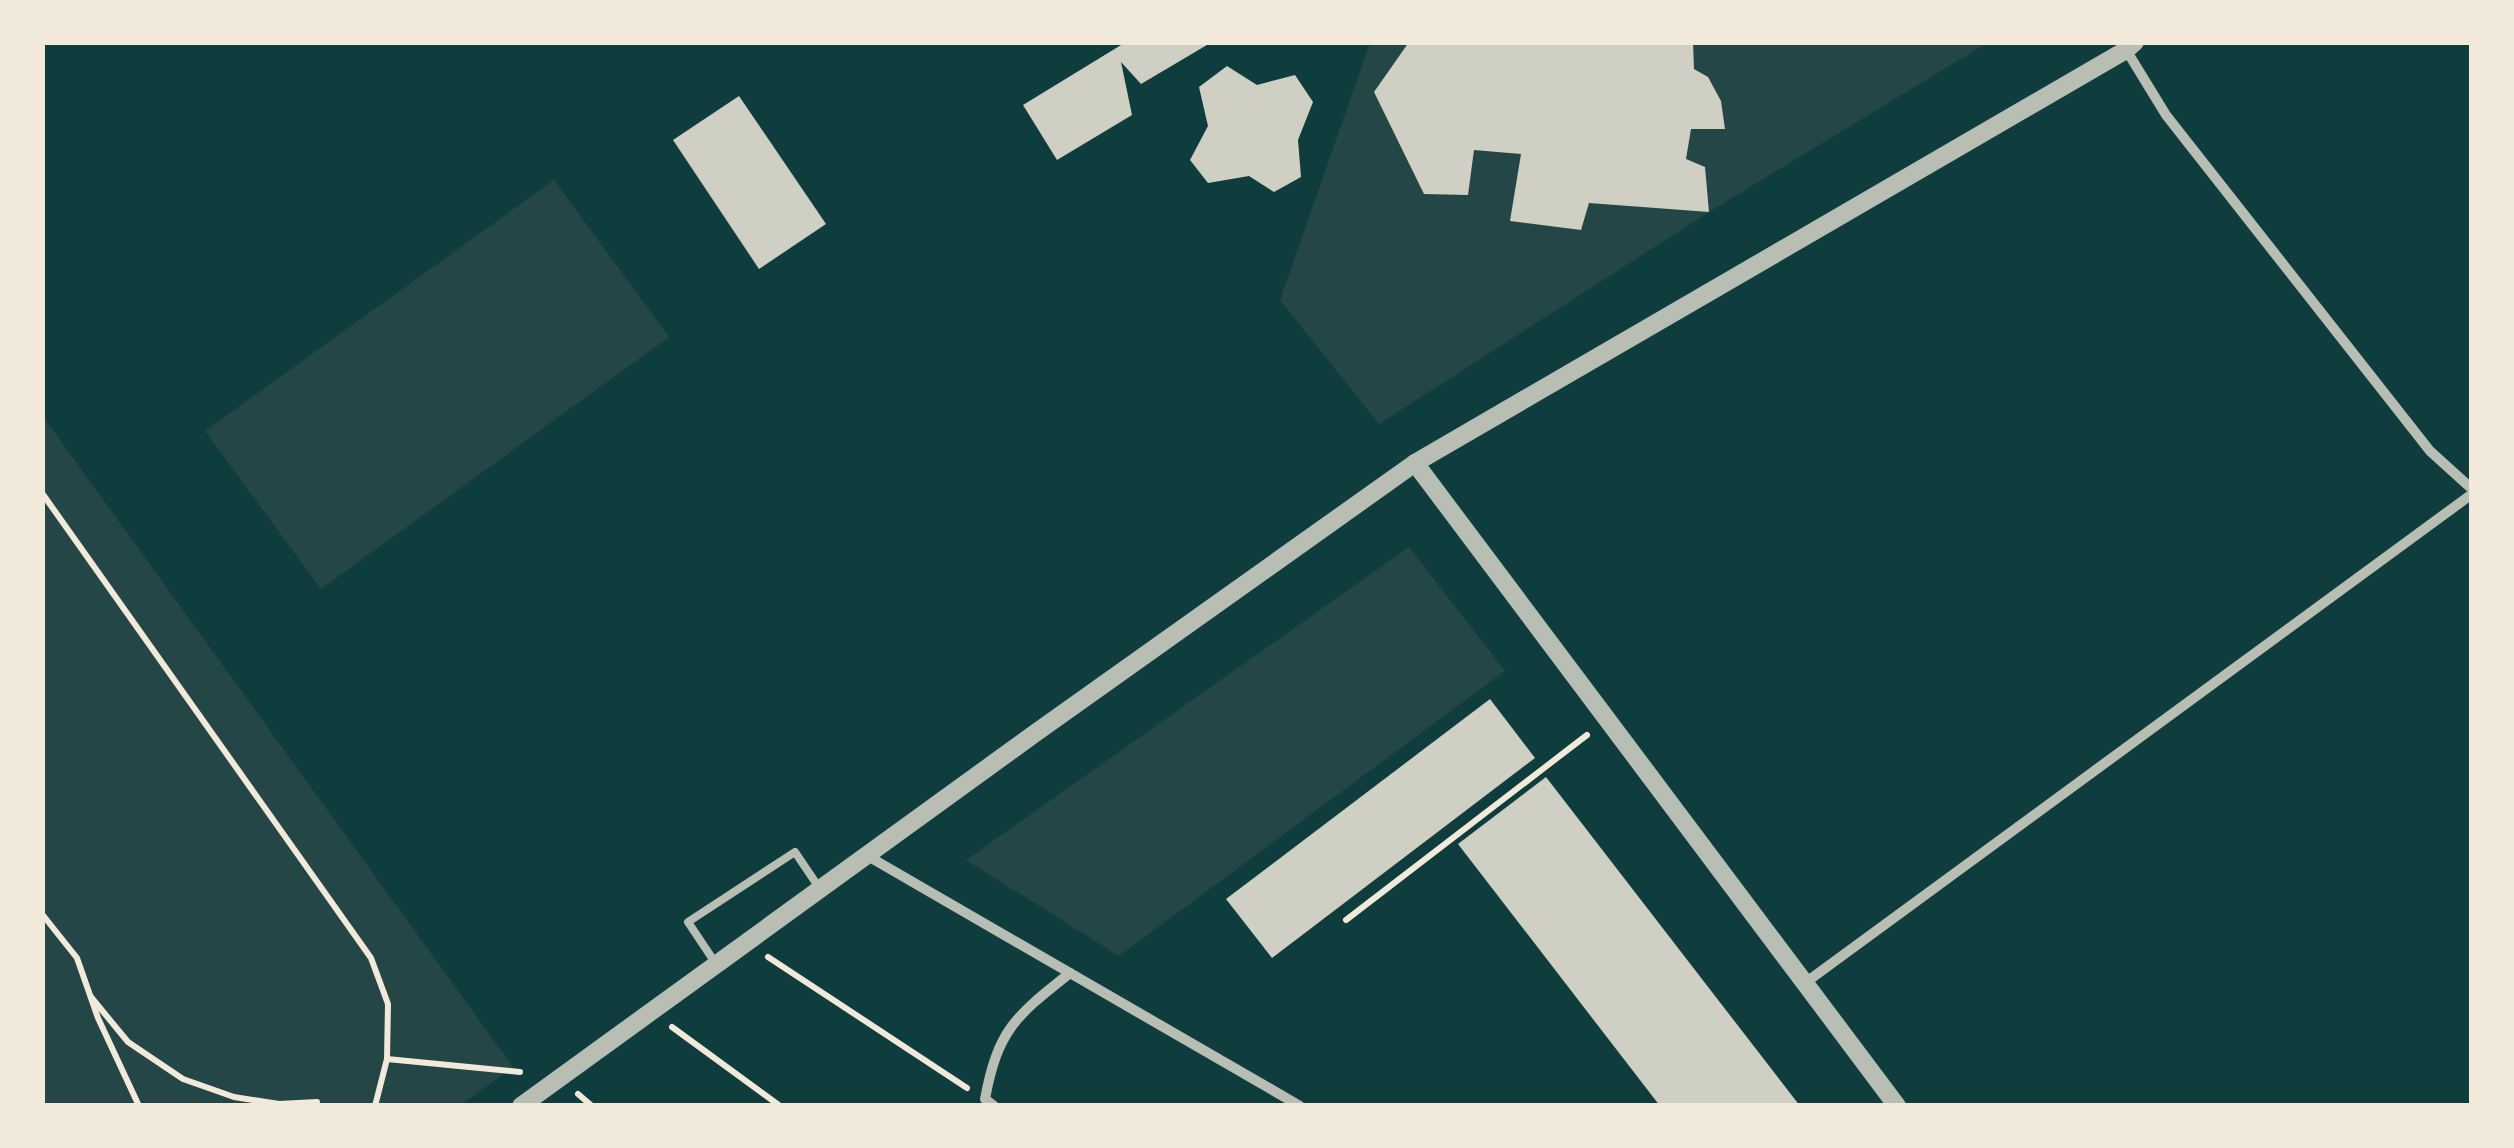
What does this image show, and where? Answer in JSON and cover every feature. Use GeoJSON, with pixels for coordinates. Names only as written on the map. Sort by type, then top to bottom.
{"type":"FeatureCollection","features":[{"type":"Feature","properties":{"kind":"street"},"geometry":{"type":"LineString","coordinates":[[522,1106],[1415,463],[2127,45],[2166,115],[2430,450],[2472,491],[1805,983]]}},
{"type":"Feature","properties":{"kind":"street"},"geometry":{"type":"LineString","coordinates":[[1415,463],[1897,1106]]}},
{"type":"Feature","properties":{"kind":"street"},"geometry":{"type":"LineString","coordinates":[[866,855],[1300,1106]]}},
{"type":"Feature","properties":{"kind":"street"},"geometry":{"type":"LineString","coordinates":[[989,1102],[991,1066],[1004,1035],[1027,1006],[1070,973]]}},
{"type":"Feature","properties":{"kind":"lane"},"geometry":{"type":"LineString","coordinates":[[716,964],[688,922],[794,852],[820,890]]}},
{"type":"Feature","properties":{"kind":"path"},"geometry":{"type":"LineString","coordinates":[[42,493],[371,958],[388,1004],[387,1059],[374,1106]]}},
{"type":"Feature","properties":{"kind":"path"},"geometry":{"type":"LineString","coordinates":[[1346,920],[1607,719]]}},
{"type":"Feature","properties":{"kind":"path"},"geometry":{"type":"LineString","coordinates":[[42,914],[77,958],[98,1018],[140,1106]]}},
{"type":"Feature","properties":{"kind":"path"},"geometry":{"type":"LineString","coordinates":[[746,942],[989,1102]]}},
{"type":"Feature","properties":{"kind":"path"},"geometry":{"type":"LineString","coordinates":[[91,996],[128,1042],[183,1078],[234,1098],[279,1104],[316,1102]]}},
{"type":"Feature","properties":{"kind":"path"},"geometry":{"type":"LineString","coordinates":[[650,1012],[780,1106]]}},
{"type":"Feature","properties":{"kind":"path"},"geometry":{"type":"LineString","coordinates":[[387,1059],[536,1074]]}},
{"type":"Feature","properties":{"kind":"shaded area"},"geometry":{"type":"Polygon","coordinates":[[[1370,43],[1987,43],[1709,212],[1379,424],[1280,300],[1370,43]]]}},
{"type":"Feature","properties":{"kind":"shaded area"},"geometry":{"type":"Polygon","coordinates":[[[554,180],[669,337],[321,589],[205,431],[554,180]]]}},
{"type":"Feature","properties":{"kind":"shaded area"},"geometry":{"type":"Polygon","coordinates":[[[42,415],[513,1067],[461,1105],[43,1105],[42,415]]]}},
{"type":"Feature","properties":{"kind":"shaded area"},"geometry":{"type":"Polygon","coordinates":[[[1409,547],[1505,671],[1119,956],[966,860],[1409,547]]]}},
{"type":"Feature","properties":{"kind":"building"},"geometry":{"type":"Polygon","coordinates":[[[1126,42],[1212,42],[1141,84],[1121,62],[1132,115],[1057,160],[1023,105],[1126,42]]]}},
{"type":"Feature","properties":{"kind":"building"},"geometry":{"type":"Polygon","coordinates":[[[1409,42],[1693,42],[1694,69],[1708,77],[1721,101],[1725,129],[1691,129],[1686,159],[1705,167],[1709,212],[1589,203],[1581,230],[1510,221],[1521,154],[1474,150],[1468,195],[1424,194],[1374,92],[1409,42]]]}},
{"type":"Feature","properties":{"kind":"building"},"geometry":{"type":"Polygon","coordinates":[[[1227,66],[1257,85],[1295,75],[1313,102],[1298,140],[1301,177],[1274,192],[1249,176],[1208,183],[1190,160],[1208,126],[1199,87],[1227,66]]]}},
{"type":"Feature","properties":{"kind":"building"},"geometry":{"type":"Polygon","coordinates":[[[739,96],[826,224],[759,269],[673,140],[739,96]]]}},
{"type":"Feature","properties":{"kind":"building"},"geometry":{"type":"Polygon","coordinates":[[[1490,699],[1535,758],[1272,958],[1226,899],[1490,699]]]}},
{"type":"Feature","properties":{"kind":"building"},"geometry":{"type":"Polygon","coordinates":[[[1546,777],[1800,1106],[1660,1106],[1458,844],[1546,777]]]}}]}
